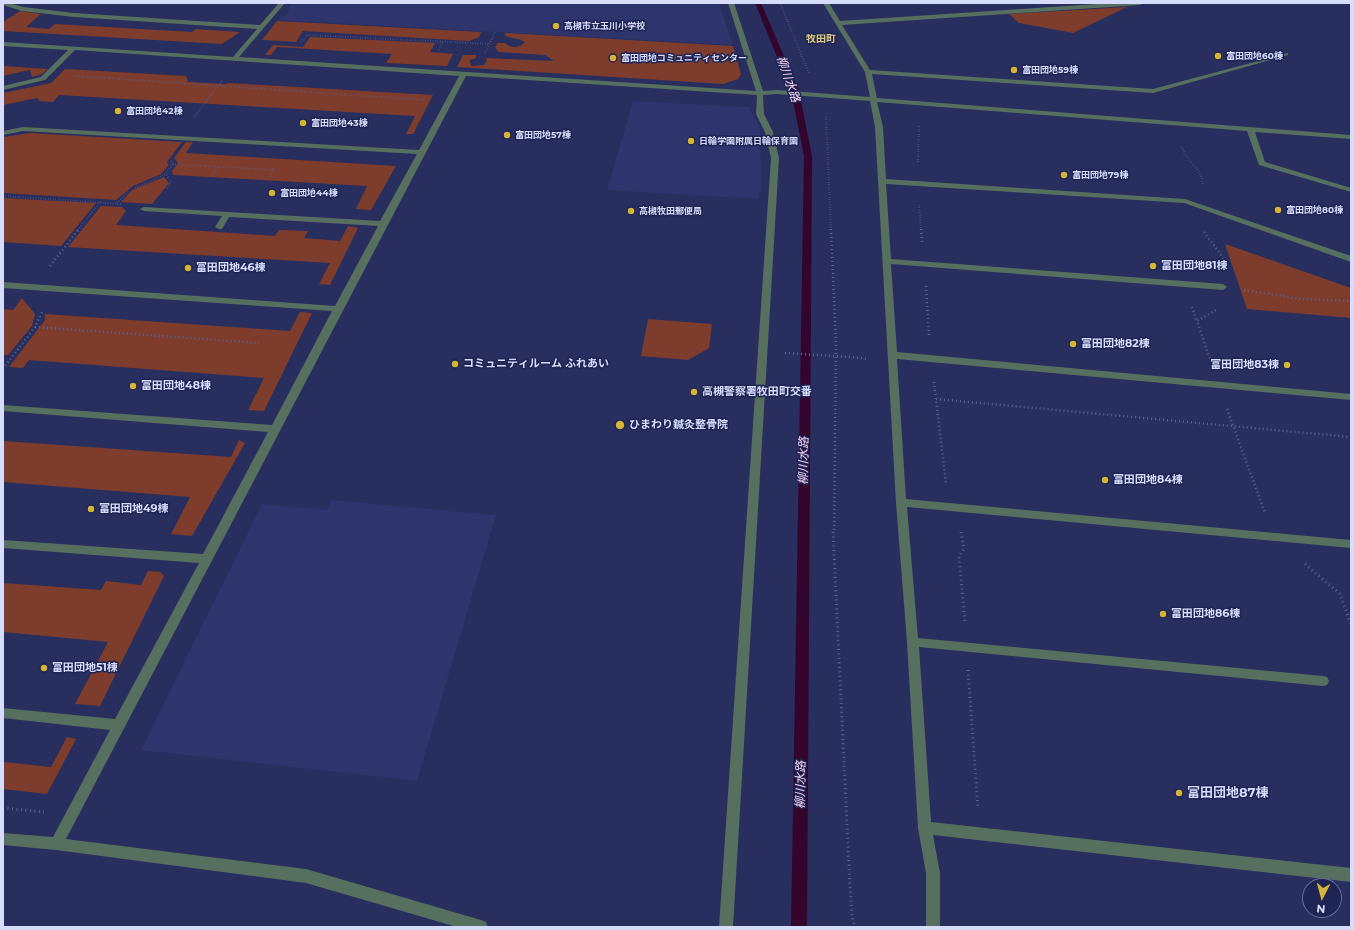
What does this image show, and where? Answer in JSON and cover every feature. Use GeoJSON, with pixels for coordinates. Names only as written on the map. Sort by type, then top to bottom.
{"type":"FeatureCollection","features":[{"type":"Feature","properties":{"kind":"street"},"geometry":{"type":"LineString","coordinates":[[3,3],[22,8],[74,15],[262,27]]}},
{"type":"Feature","properties":{"kind":"street"},"geometry":{"type":"LineString","coordinates":[[235,58],[282,3]]}},
{"type":"Feature","properties":{"kind":"street"},"geometry":{"type":"LineString","coordinates":[[726,927],[775,158],[769,132],[760,114],[760,93],[731,3]]}},
{"type":"Feature","properties":{"kind":"street"},"geometry":{"type":"LineString","coordinates":[[826,3],[868,72],[879,127],[901,503],[913,642],[925,828],[933,873],[933,927]]}},
{"type":"Feature","properties":{"kind":"street"},"geometry":{"type":"LineString","coordinates":[[838,23],[1140,3]]}},
{"type":"Feature","properties":{"kind":"street"},"geometry":{"type":"LineString","coordinates":[[3,44],[253,59],[464,75],[760,93],[777,92],[1351,137]]}},
{"type":"Feature","properties":{"kind":"street"},"geometry":{"type":"LineString","coordinates":[[3,88],[43,79],[74,48]]}},
{"type":"Feature","properties":{"kind":"street"},"geometry":{"type":"LineString","coordinates":[[868,72],[1153,91],[1286,54]]}},
{"type":"Feature","properties":{"kind":"street"},"geometry":{"type":"LineString","coordinates":[[56,844],[338,308],[464,75]]}},
{"type":"Feature","properties":{"kind":"street"},"geometry":{"type":"LineString","coordinates":[[1250,128],[1262,163],[1351,190]]}},
{"type":"Feature","properties":{"kind":"street"},"geometry":{"type":"LineString","coordinates":[[3,133],[23,129],[421,152]]}},
{"type":"Feature","properties":{"kind":"street"},"geometry":{"type":"LineString","coordinates":[[882,181],[1185,201],[1351,259]]}},
{"type":"Feature","properties":{"kind":"street"},"geometry":{"type":"LineString","coordinates":[[148,209],[383,224]]}},
{"type":"Feature","properties":{"kind":"street"},"geometry":{"type":"LineString","coordinates":[[219,227],[227,214]]}},
{"type":"Feature","properties":{"kind":"street"},"geometry":{"type":"LineString","coordinates":[[887,261],[1223,287]]}},
{"type":"Feature","properties":{"kind":"street"},"geometry":{"type":"LineString","coordinates":[[3,285],[338,308]]}},
{"type":"Feature","properties":{"kind":"street"},"geometry":{"type":"LineString","coordinates":[[892,355],[1351,397]]}},
{"type":"Feature","properties":{"kind":"street"},"geometry":{"type":"LineString","coordinates":[[3,408],[275,429]]}},
{"type":"Feature","properties":{"kind":"street"},"geometry":{"type":"LineString","coordinates":[[901,503],[1351,544]]}},
{"type":"Feature","properties":{"kind":"street"},"geometry":{"type":"LineString","coordinates":[[3,544],[206,559]]}},
{"type":"Feature","properties":{"kind":"street"},"geometry":{"type":"LineString","coordinates":[[913,642],[1322,681]]}},
{"type":"Feature","properties":{"kind":"street"},"geometry":{"type":"LineString","coordinates":[[3,713],[118,725]]}},
{"type":"Feature","properties":{"kind":"street"},"geometry":{"type":"LineString","coordinates":[[925,828],[1351,875]]}},
{"type":"Feature","properties":{"kind":"street"},"geometry":{"type":"LineString","coordinates":[[3,839],[56,844],[306,876],[481,927]]}},
{"type":"Feature","properties":{"kind":"path"},"geometry":{"type":"LineString","coordinates":[[780,3],[811,77]]}},
{"type":"Feature","properties":{"kind":"path"},"geometry":{"type":"LineString","coordinates":[[484,54],[495,32]]}},
{"type":"Feature","properties":{"kind":"path"},"geometry":{"type":"LineString","coordinates":[[300,44],[307,34],[489,44]]}},
{"type":"Feature","properties":{"kind":"path"},"geometry":{"type":"LineString","coordinates":[[178,138],[226,75],[240,76],[253,59]]}},
{"type":"Feature","properties":{"kind":"path"},"geometry":{"type":"LineString","coordinates":[[48,74],[449,101]]}},
{"type":"Feature","properties":{"kind":"path"},"geometry":{"type":"LineString","coordinates":[[825,114],[828,121],[836,344],[833,522],[850,887],[852,916],[855,927]]}},
{"type":"Feature","properties":{"kind":"path"},"geometry":{"type":"LineString","coordinates":[[919,124],[917,183],[925,264],[931,359],[949,507],[963,535],[964,548],[959,556],[980,835]]}},
{"type":"Feature","properties":{"kind":"path"},"geometry":{"type":"LineString","coordinates":[[3,196],[127,204],[148,209],[171,182],[166,174],[173,164],[171,161],[188,138]]}},
{"type":"Feature","properties":{"kind":"path"},"geometry":{"type":"LineString","coordinates":[[173,164],[273,170],[269,178]]}},
{"type":"Feature","properties":{"kind":"path"},"geometry":{"type":"LineString","coordinates":[[213,174],[218,167]]}},
{"type":"Feature","properties":{"kind":"path"},"geometry":{"type":"LineString","coordinates":[[1223,287],[1301,299],[1351,301]]}},
{"type":"Feature","properties":{"kind":"path"},"geometry":{"type":"LineString","coordinates":[[35,327],[260,344]]}},
{"type":"Feature","properties":{"kind":"path"},"geometry":{"type":"LineString","coordinates":[[786,353],[849,357]]}},
{"type":"Feature","properties":{"kind":"path"},"geometry":{"type":"LineString","coordinates":[[936,399],[1351,437]]}},
{"type":"Feature","properties":{"kind":"path"},"geometry":{"type":"LineString","coordinates":[[3,808],[47,812]]}},
{"type":"Feature","properties":{"kind":"shaded area","name":"高槻市立玉川小学校"},"geometry":{"type":"Polygon","coordinates":[[[293,3],[719,3],[733,45],[278,20],[281,16],[285,16],[290,10],[287,9],[293,3]]]}},
{"type":"Feature","properties":{"kind":"shaded area"},"geometry":{"type":"Polygon","coordinates":[[[1127,7],[1073,33],[1019,23],[1009,14],[1127,7]]]}},
{"type":"Feature","properties":{"kind":"shaded area"},"geometry":{"type":"Polygon","coordinates":[[[20,11],[41,14],[26,27],[49,29],[55,24],[192,32],[196,29],[240,32],[222,44],[3,31],[3,22],[20,11]]]}},
{"type":"Feature","properties":{"kind":"shaded area"},"geometry":{"type":"Polygon","coordinates":[[[277,21],[481,32],[479,37],[469,41],[303,31],[296,42],[262,40],[277,21]]]}},
{"type":"Feature","properties":{"kind":"shaded area"},"geometry":{"type":"Polygon","coordinates":[[[506,33],[733,46],[741,74],[738,79],[723,84],[457,67],[463,55],[476,55],[476,58],[470,60],[472,66],[484,65],[487,60],[485,58],[554,61],[545,55],[499,52],[495,48],[497,43],[505,43],[515,47],[521,46],[525,42],[504,35],[506,33]]]}},
{"type":"Feature","properties":{"kind":"shaded area"},"geometry":{"type":"Polygon","coordinates":[[[310,37],[435,43],[430,52],[453,54],[447,66],[386,63],[392,54],[277,47],[271,55],[265,55],[273,45],[303,47],[310,37]]]}},
{"type":"Feature","properties":{"kind":"shaded area"},"geometry":{"type":"Polygon","coordinates":[[[3,66],[48,69],[42,74],[32,77],[30,70],[3,76],[3,66]]]}},
{"type":"Feature","properties":{"kind":"shaded area"},"geometry":{"type":"Polygon","coordinates":[[[65,69],[186,76],[188,82],[433,95],[413,134],[406,134],[415,116],[59,95],[53,102],[39,101],[37,98],[3,105],[3,93],[51,83],[65,69]]]}},
{"type":"Feature","properties":{"kind":"shaded area","name":"日輪学園附属日輪保育園"},"geometry":{"type":"Polygon","coordinates":[[[633,101],[749,107],[760,128],[761,189],[758,199],[607,190],[633,101]]]}},
{"type":"Feature","properties":{"kind":"shaded area"},"geometry":{"type":"Polygon","coordinates":[[[30,133],[182,142],[167,162],[169,165],[161,174],[133,186],[116,200],[3,193],[3,137],[30,133]]]}},
{"type":"Feature","properties":{"kind":"shaded area"},"geometry":{"type":"Polygon","coordinates":[[[186,142],[193,142],[186,153],[396,166],[371,210],[356,209],[367,186],[173,175],[172,171],[178,163],[174,158],[186,142]]]}},
{"type":"Feature","properties":{"kind":"shaded area"},"geometry":{"type":"Polygon","coordinates":[[[164,177],[169,183],[152,204],[121,202],[132,190],[164,177]]]}},
{"type":"Feature","properties":{"kind":"shaded area"},"geometry":{"type":"Polygon","coordinates":[[[3,198],[96,203],[61,246],[3,242],[3,198]]]}},
{"type":"Feature","properties":{"kind":"shaded area"},"geometry":{"type":"Polygon","coordinates":[[[101,206],[122,207],[126,211],[116,225],[275,236],[279,230],[308,231],[304,238],[340,241],[348,226],[358,228],[330,285],[319,284],[330,263],[68,247],[101,206]]]}},
{"type":"Feature","properties":{"kind":"shaded area"},"geometry":{"type":"Polygon","coordinates":[[[1225,244],[1351,288],[1351,318],[1247,309],[1225,244]]]}},
{"type":"Feature","properties":{"kind":"shaded area"},"geometry":{"type":"Polygon","coordinates":[[[22,298],[35,314],[32,326],[8,355],[3,355],[3,309],[13,310],[22,298]]]}},
{"type":"Feature","properties":{"kind":"shaded area"},"geometry":{"type":"Polygon","coordinates":[[[300,312],[312,313],[264,411],[248,410],[264,378],[29,360],[23,368],[9,367],[45,320],[45,314],[290,331],[300,312]]]}},
{"type":"Feature","properties":{"kind":"shaded area"},"geometry":{"type":"Polygon","coordinates":[[[648,319],[712,324],[709,348],[688,360],[641,356],[648,319]]]}},
{"type":"Feature","properties":{"kind":"shaded area"},"geometry":{"type":"Polygon","coordinates":[[[239,440],[245,443],[192,536],[171,534],[190,497],[3,482],[3,441],[231,457],[239,440]]]}},
{"type":"Feature","properties":{"kind":"shaded area"},"geometry":{"type":"Polygon","coordinates":[[[332,500],[496,515],[417,781],[141,750],[262,504],[327,510],[332,500]]]}},
{"type":"Feature","properties":{"kind":"shaded area"},"geometry":{"type":"Polygon","coordinates":[[[148,571],[160,572],[164,576],[100,706],[75,704],[108,642],[3,632],[3,583],[101,590],[106,581],[141,585],[148,571]]]}},
{"type":"Feature","properties":{"kind":"shaded area"},"geometry":{"type":"Polygon","coordinates":[[[67,737],[76,739],[47,794],[3,789],[3,762],[51,767],[67,737]]]}},
{"type":"Feature","properties":{"kind":"waterway","name":"柳川水路"},"geometry":{"type":"LineString","coordinates":[[758,3],[795,91],[808,156],[799,927]]}},
{"type":"Feature","properties":{"kind":"place","name":"高槻市立玉川小学校"},"geometry":{"type":"Point","coordinates":[556,26]}},
{"type":"Feature","properties":{"kind":"place","name":"富田団地60棟"},"geometry":{"type":"Point","coordinates":[1218,56]}},
{"type":"Feature","properties":{"kind":"place","name":"富田団地コミュニティセンター"},"geometry":{"type":"Point","coordinates":[613,58]}},
{"type":"Feature","properties":{"kind":"place","name":"富田団地59棟"},"geometry":{"type":"Point","coordinates":[1014,70]}},
{"type":"Feature","properties":{"kind":"place","name":"富田団地42棟"},"geometry":{"type":"Point","coordinates":[118,111]}},
{"type":"Feature","properties":{"kind":"place","name":"富田団地43棟"},"geometry":{"type":"Point","coordinates":[303,123]}},
{"type":"Feature","properties":{"kind":"place","name":"富田団地57棟"},"geometry":{"type":"Point","coordinates":[507,135]}},
{"type":"Feature","properties":{"kind":"place","name":"日輪学園附属日輪保育園"},"geometry":{"type":"Point","coordinates":[691,141]}},
{"type":"Feature","properties":{"kind":"place","name":"富田団地79棟"},"geometry":{"type":"Point","coordinates":[1064,175]}},
{"type":"Feature","properties":{"kind":"place","name":"富田団地44棟"},"geometry":{"type":"Point","coordinates":[272,193]}},
{"type":"Feature","properties":{"kind":"place","name":"富田団地80棟"},"geometry":{"type":"Point","coordinates":[1278,210]}},
{"type":"Feature","properties":{"kind":"place","name":"高槻牧田郵便局"},"geometry":{"type":"Point","coordinates":[631,211]}},
{"type":"Feature","properties":{"kind":"place","name":"富田団地81棟"},"geometry":{"type":"Point","coordinates":[1153,266]}},
{"type":"Feature","properties":{"kind":"place","name":"富田団地46棟"},"geometry":{"type":"Point","coordinates":[188,268]}},
{"type":"Feature","properties":{"kind":"place","name":"富田団地82棟"},"geometry":{"type":"Point","coordinates":[1073,344]}},
{"type":"Feature","properties":{"kind":"place","name":"コミュニティルーム ふれあい"},"geometry":{"type":"Point","coordinates":[455,364]}},
{"type":"Feature","properties":{"kind":"place","name":"富田団地83棟"},"geometry":{"type":"Point","coordinates":[1287,365]}},
{"type":"Feature","properties":{"kind":"place","name":"富田団地48棟"},"geometry":{"type":"Point","coordinates":[133,386]}},
{"type":"Feature","properties":{"kind":"place","name":"高槻警察署牧田町交番"},"geometry":{"type":"Point","coordinates":[694,392]}},
{"type":"Feature","properties":{"kind":"place","name":"ひまわり鍼灸整骨院"},"geometry":{"type":"Point","coordinates":[620,425]}},
{"type":"Feature","properties":{"kind":"place","name":"富田団地84棟"},"geometry":{"type":"Point","coordinates":[1105,480]}},
{"type":"Feature","properties":{"kind":"place","name":"富田団地49棟"},"geometry":{"type":"Point","coordinates":[91,509]}},
{"type":"Feature","properties":{"kind":"place","name":"富田団地86棟"},"geometry":{"type":"Point","coordinates":[1163,614]}},
{"type":"Feature","properties":{"kind":"place","name":"富田団地51棟"},"geometry":{"type":"Point","coordinates":[44,668]}},
{"type":"Feature","properties":{"kind":"place","name":"富田団地87棟"},"geometry":{"type":"Point","coordinates":[1179,793]}},
{"type":"Feature","properties":{"kind":"district","name":"牧田町"},"geometry":{"type":"Point","coordinates":[821,39]}}]}
